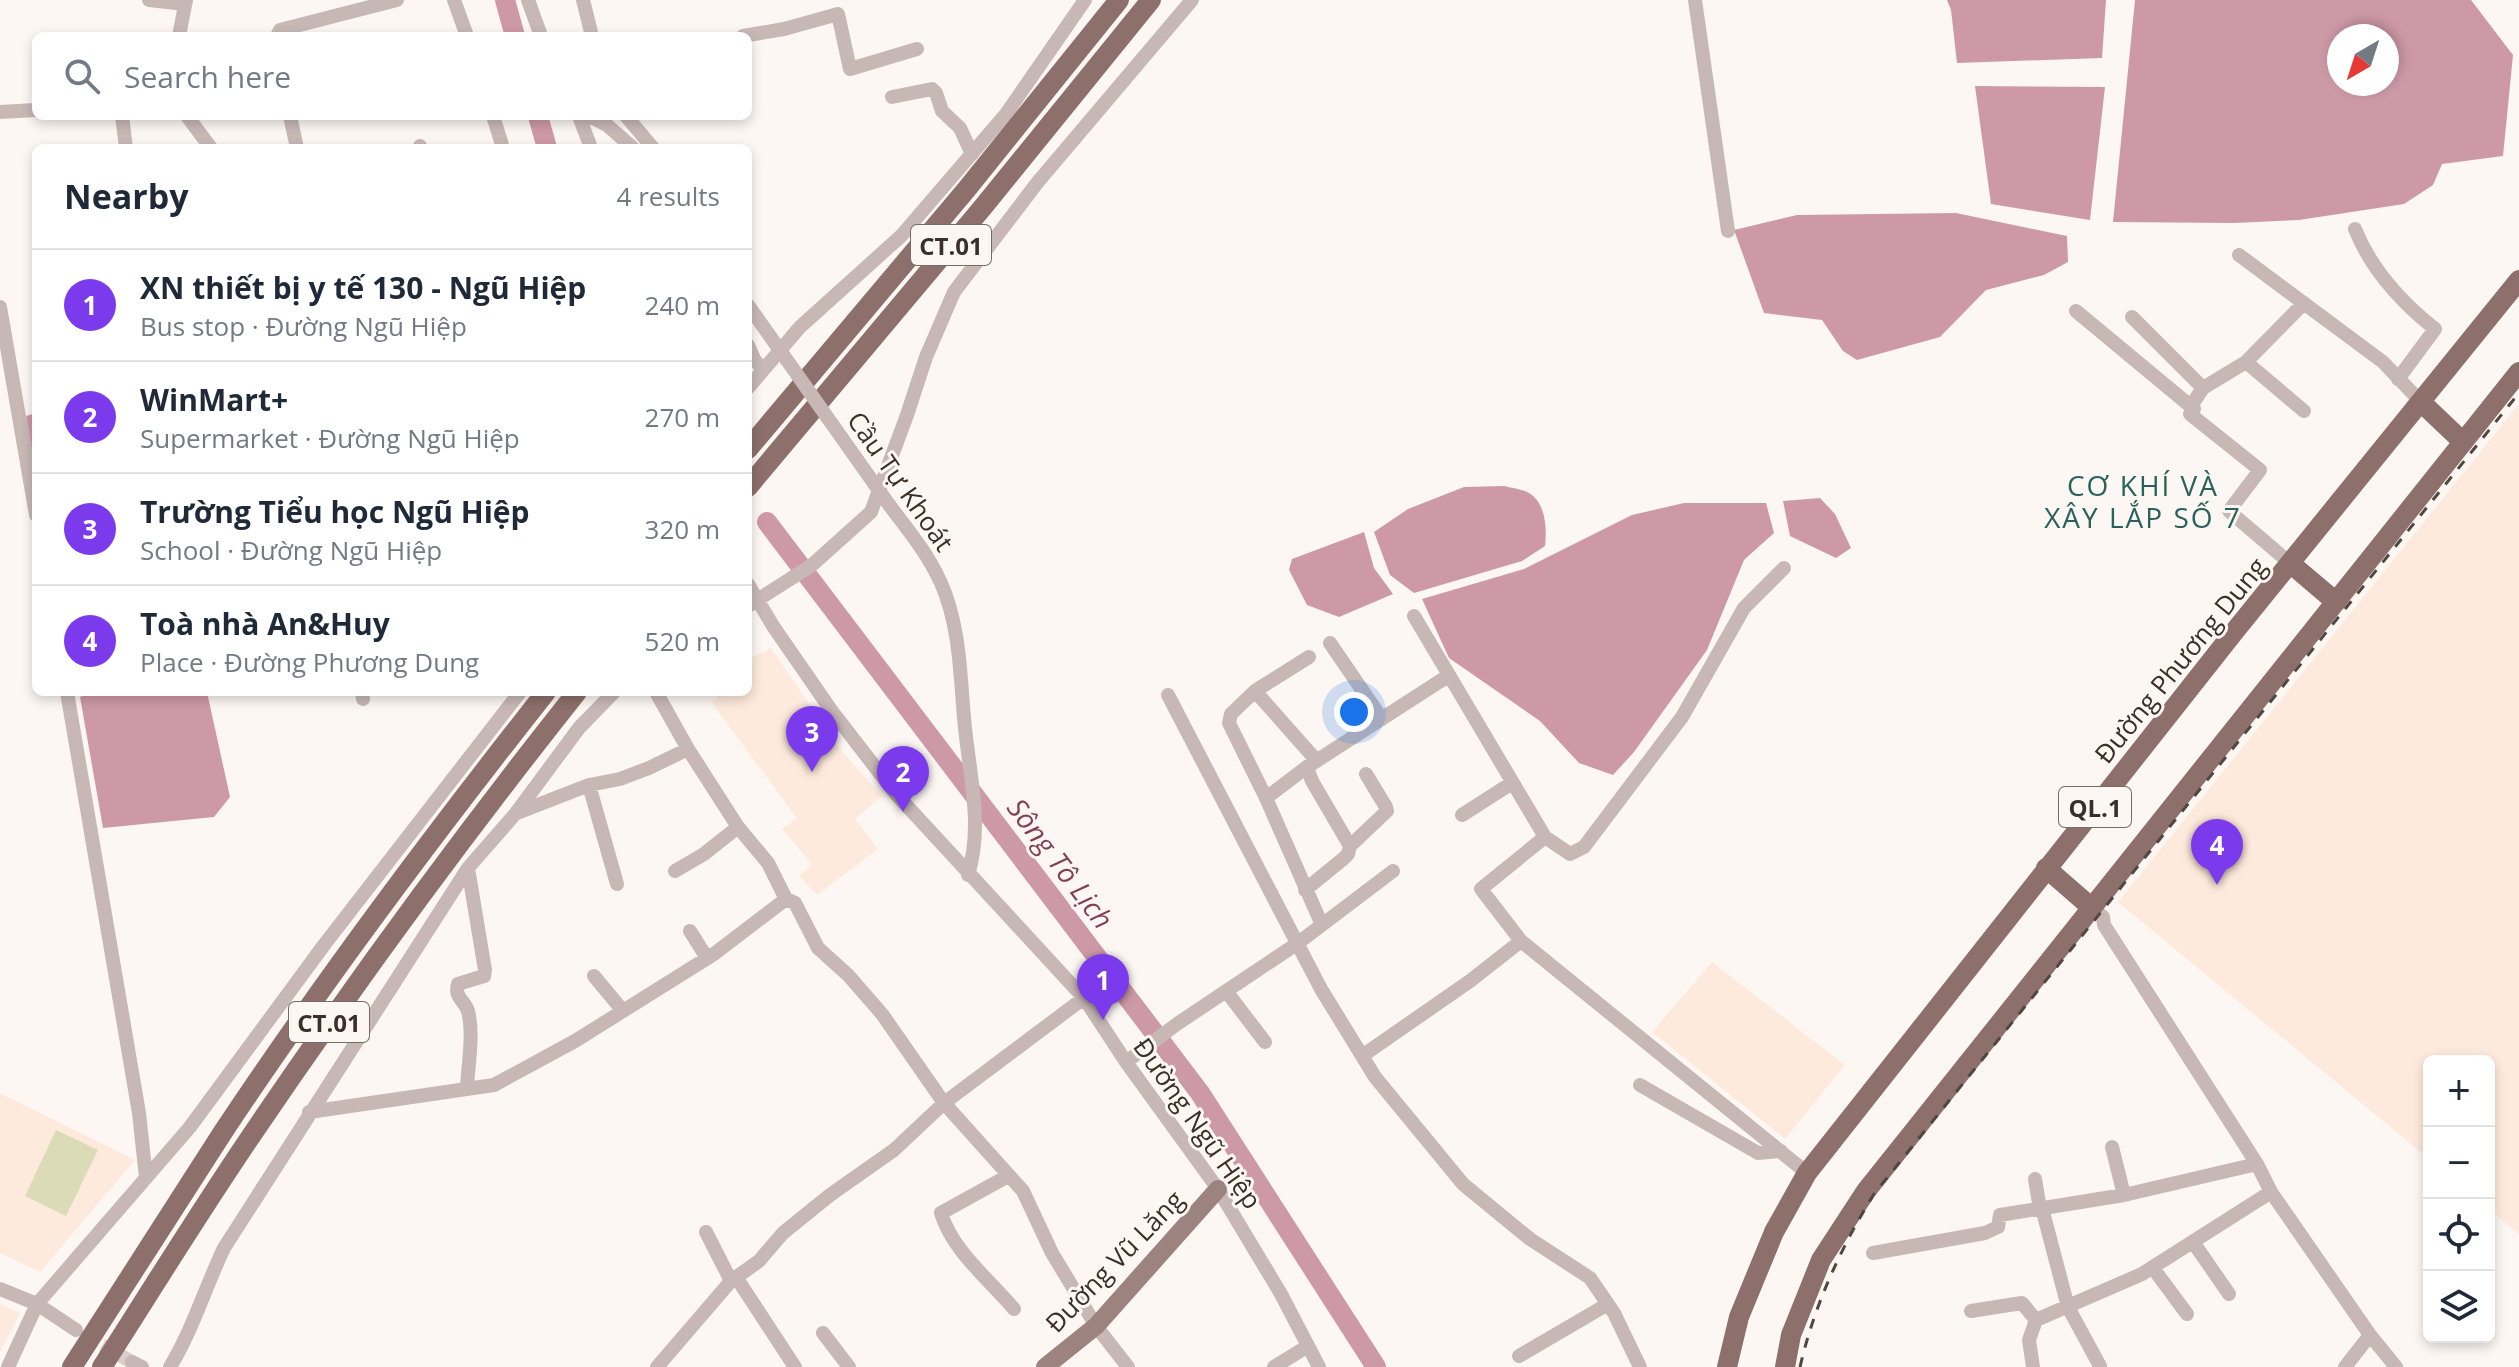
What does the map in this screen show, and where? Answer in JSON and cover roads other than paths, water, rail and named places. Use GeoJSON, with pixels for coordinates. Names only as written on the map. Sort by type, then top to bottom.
{"type":"FeatureCollection","features":[{"type":"Feature","properties":{"kind":"highway","name":"CT.01"},"geometry":{"type":"LineString","coordinates":[[752,444],[966,190],[1119,0]]}},
{"type":"Feature","properties":{"kind":"highway","name":"CT.01"},"geometry":{"type":"LineString","coordinates":[[752,482],[983,207],[1151,0]]}},
{"type":"Feature","properties":{"kind":"highway","name":"Đường Phương Dung"},"geometry":{"type":"LineString","coordinates":[[1727,1367],[1739,1317],[1774,1232],[1807,1173],[2046,868],[2519,280]]}},
{"type":"Feature","properties":{"kind":"highway","name":"QL.1"},"geometry":{"type":"LineString","coordinates":[[1785,1367],[1791,1335],[1821,1260],[1866,1191],[2519,372]]}},
{"type":"Feature","properties":{"kind":"highway"},"geometry":{"type":"LineString","coordinates":[[2421,402],[2463,442]]}},
{"type":"Feature","properties":{"kind":"highway"},"geometry":{"type":"LineString","coordinates":[[2291,564],[2336,602]]}},
{"type":"Feature","properties":{"kind":"highway","name":"CT.01"},"geometry":{"type":"LineString","coordinates":[[72,1367],[223,1131],[337,967],[419,855],[543,696]]}},
{"type":"Feature","properties":{"kind":"highway","name":"CT.01"},"geometry":{"type":"LineString","coordinates":[[102,1367],[245,1145],[359,979],[506,781],[574,696]]}},
{"type":"Feature","properties":{"kind":"highway"},"geometry":{"type":"LineString","coordinates":[[2046,868],[2092,908]]}},
{"type":"Feature","properties":{"kind":"main road","name":"Đường Vũ Lăng"},"geometry":{"type":"LineString","coordinates":[[1045,1367],[1096,1326],[1218,1189]]}},
{"type":"Feature","properties":{"kind":"street"},"geometry":{"type":"LineString","coordinates":[[149,0],[185,2],[180,32]]}},
{"type":"Feature","properties":{"kind":"street"},"geometry":{"type":"LineString","coordinates":[[279,32],[397,0]]}},
{"type":"Feature","properties":{"kind":"street"},"geometry":{"type":"LineString","coordinates":[[454,0],[466,32]]}},
{"type":"Feature","properties":{"kind":"street"},"geometry":{"type":"LineString","coordinates":[[528,0],[540,32]]}},
{"type":"Feature","properties":{"kind":"street"},"geometry":{"type":"LineString","coordinates":[[583,0],[591,32]]}},
{"type":"Feature","properties":{"kind":"street"},"geometry":{"type":"LineString","coordinates":[[752,383],[800,327],[901,236],[1006,114],[1085,0]]}},
{"type":"Feature","properties":{"kind":"street"},"geometry":{"type":"LineString","coordinates":[[753,603],[812,565],[871,512],[926,357],[954,292],[1037,183],[1192,0]]}},
{"type":"Feature","properties":{"kind":"street"},"geometry":{"type":"LineString","coordinates":[[1695,0],[1728,231]]}},
{"type":"Feature","properties":{"kind":"street"},"geometry":{"type":"LineString","coordinates":[[752,34],[784,29],[836,7],[850,69],[917,49]]}},
{"type":"Feature","properties":{"kind":"street"},"geometry":{"type":"LineString","coordinates":[[892,97],[932,89],[942,111],[960,128],[972,154]]}},
{"type":"Feature","properties":{"kind":"street"},"geometry":{"type":"LineString","coordinates":[[0,112],[32,110]]}},
{"type":"Feature","properties":{"kind":"street"},"geometry":{"type":"LineString","coordinates":[[122,120],[126,144]]}},
{"type":"Feature","properties":{"kind":"street"},"geometry":{"type":"LineString","coordinates":[[190,120],[208,144]]}},
{"type":"Feature","properties":{"kind":"street"},"geometry":{"type":"LineString","coordinates":[[291,120],[296,144]]}},
{"type":"Feature","properties":{"kind":"street"},"geometry":{"type":"LineString","coordinates":[[494,120],[502,144]]}},
{"type":"Feature","properties":{"kind":"street"},"geometry":{"type":"LineString","coordinates":[[580,120],[590,144]]}},
{"type":"Feature","properties":{"kind":"street"},"geometry":{"type":"LineString","coordinates":[[629,120],[650,144]]}},
{"type":"Feature","properties":{"kind":"street"},"geometry":{"type":"LineString","coordinates":[[615,124],[630,144]]}},
{"type":"Feature","properties":{"kind":"street"},"geometry":{"type":"LineString","coordinates":[[2355,229],[2363,249],[2389,285],[2435,329],[2398,379]]}},
{"type":"Feature","properties":{"kind":"street"},"geometry":{"type":"LineString","coordinates":[[2239,255],[2383,362],[2421,402]]}},
{"type":"Feature","properties":{"kind":"street"},"geometry":{"type":"LineString","coordinates":[[2191,406],[2203,388],[2246,362],[2304,303]]}},
{"type":"Feature","properties":{"kind":"street"},"geometry":{"type":"LineString","coordinates":[[0,307],[32,492]]}},
{"type":"Feature","properties":{"kind":"street","name":"Cầu Tự Khoát"},"geometry":{"type":"LineString","coordinates":[[752,311],[922,548],[941,583],[953,617],[974,801],[975,850],[968,875]]}},
{"type":"Feature","properties":{"kind":"street"},"geometry":{"type":"LineString","coordinates":[[2076,311],[2191,406],[2194,409],[2190,414],[2260,470],[2229,511],[2291,564]]}},
{"type":"Feature","properties":{"kind":"street"},"geometry":{"type":"LineString","coordinates":[[2132,317],[2203,388]]}},
{"type":"Feature","properties":{"kind":"street"},"geometry":{"type":"LineString","coordinates":[[752,354],[764,369]]}},
{"type":"Feature","properties":{"kind":"street"},"geometry":{"type":"LineString","coordinates":[[2246,362],[2304,411]]}},
{"type":"Feature","properties":{"kind":"street"},"geometry":{"type":"LineString","coordinates":[[1414,616],[1545,837],[1570,854],[1584,847],[1682,717],[1744,608],[1784,568]]}},
{"type":"Feature","properties":{"kind":"street","name":"Đường Ngũ Hiệp"},"geometry":{"type":"LineString","coordinates":[[753,603],[896,794],[1084,998],[1132,1058],[1218,1189],[1281,1294],[1319,1367]]}},
{"type":"Feature","properties":{"kind":"street"},"geometry":{"type":"LineString","coordinates":[[1330,643],[1382,719]]}},
{"type":"Feature","properties":{"kind":"street"},"geometry":{"type":"LineString","coordinates":[[1309,657],[1255,691],[1231,714],[1229,723],[1322,925]]}},
{"type":"Feature","properties":{"kind":"street"},"geometry":{"type":"LineString","coordinates":[[1266,798],[1312,764],[1448,676]]}},
{"type":"Feature","properties":{"kind":"street"},"geometry":{"type":"LineString","coordinates":[[1255,691],[1312,764],[1350,846]]}},
{"type":"Feature","properties":{"kind":"street"},"geometry":{"type":"LineString","coordinates":[[1168,695],[1321,989],[1375,1077],[1463,1184],[1530,1239],[1590,1278],[1608,1304],[1640,1367]]}},
{"type":"Feature","properties":{"kind":"street"},"geometry":{"type":"LineString","coordinates":[[68,696],[139,1113],[146,1178]]}},
{"type":"Feature","properties":{"kind":"street"},"geometry":{"type":"LineString","coordinates":[[8,1367],[37,1304],[190,1127],[324,945],[517,696]]}},
{"type":"Feature","properties":{"kind":"street"},"geometry":{"type":"LineString","coordinates":[[170,1367],[195,1320],[224,1248],[468,868],[516,813],[579,728],[610,696]]}},
{"type":"Feature","properties":{"kind":"street"},"geometry":{"type":"LineString","coordinates":[[658,696],[738,827],[768,863],[786,899],[795,903],[818,948],[848,975],[882,1014],[944,1103],[1023,1191],[1052,1253],[1096,1326],[1128,1367]]}},
{"type":"Feature","properties":{"kind":"street"},"geometry":{"type":"LineString","coordinates":[[516,813],[589,785],[620,779],[688,749]]}},
{"type":"Feature","properties":{"kind":"street"},"geometry":{"type":"LineString","coordinates":[[1305,890],[1343,859],[1350,846],[1387,811],[1366,774]]}},
{"type":"Feature","properties":{"kind":"street"},"geometry":{"type":"LineString","coordinates":[[1462,815],[1512,783]]}},
{"type":"Feature","properties":{"kind":"street"},"geometry":{"type":"LineString","coordinates":[[589,785],[617,884]]}},
{"type":"Feature","properties":{"kind":"street"},"geometry":{"type":"LineString","coordinates":[[675,871],[704,854],[738,827]]}},
{"type":"Feature","properties":{"kind":"street"},"geometry":{"type":"LineString","coordinates":[[1545,837],[1481,889],[1521,941],[1807,1173]]}},
{"type":"Feature","properties":{"kind":"street"},"geometry":{"type":"LineString","coordinates":[[467,1088],[468,1009],[457,996],[456,989],[458,984],[484,976],[485,970],[468,868]]}},
{"type":"Feature","properties":{"kind":"street"},"geometry":{"type":"LineString","coordinates":[[1132,1058],[1298,943],[1393,871]]}},
{"type":"Feature","properties":{"kind":"street"},"geometry":{"type":"LineString","coordinates":[[309,1112],[494,1085],[623,1011],[707,958],[786,899]]}},
{"type":"Feature","properties":{"kind":"street"},"geometry":{"type":"LineString","coordinates":[[2092,908],[2103,917],[2104,925],[2257,1164],[2271,1192],[2370,1335],[2396,1367]]}},
{"type":"Feature","properties":{"kind":"street"},"geometry":{"type":"LineString","coordinates":[[690,931],[707,958]]}},
{"type":"Feature","properties":{"kind":"street"},"geometry":{"type":"LineString","coordinates":[[1362,1056],[1470,981],[1521,941]]}},
{"type":"Feature","properties":{"kind":"street"},"geometry":{"type":"LineString","coordinates":[[594,976],[623,1011]]}},
{"type":"Feature","properties":{"kind":"street"},"geometry":{"type":"LineString","coordinates":[[1226,991],[1265,1042]]}},
{"type":"Feature","properties":{"kind":"street"},"geometry":{"type":"LineString","coordinates":[[657,1367],[733,1279],[759,1261],[783,1233],[894,1150],[944,1103],[1084,998]]}},
{"type":"Feature","properties":{"kind":"street"},"geometry":{"type":"LineString","coordinates":[[1640,1085],[1758,1153],[1781,1151]]}},
{"type":"Feature","properties":{"kind":"street"},"geometry":{"type":"LineString","coordinates":[[2112,1147],[2124,1195]]}},
{"type":"Feature","properties":{"kind":"street"},"geometry":{"type":"LineString","coordinates":[[1873,1253],[1985,1233],[1998,1227],[2000,1215],[2124,1195],[2257,1164]]}},
{"type":"Feature","properties":{"kind":"street"},"geometry":{"type":"LineString","coordinates":[[1008,1176],[941,1213],[944,1224],[966,1258],[1014,1309]]}},
{"type":"Feature","properties":{"kind":"street"},"geometry":{"type":"LineString","coordinates":[[2035,1179],[2068,1307],[2100,1366]]}},
{"type":"Feature","properties":{"kind":"street"},"geometry":{"type":"LineString","coordinates":[[2033,1367],[2029,1340],[2036,1320],[2085,1301],[2153,1268],[2271,1192]]}},
{"type":"Feature","properties":{"kind":"street"},"geometry":{"type":"LineString","coordinates":[[706,1232],[733,1279],[795,1367]]}},
{"type":"Feature","properties":{"kind":"street"},"geometry":{"type":"LineString","coordinates":[[2193,1242],[2229,1294]]}},
{"type":"Feature","properties":{"kind":"street"},"geometry":{"type":"LineString","coordinates":[[2153,1268],[2187,1314]]}},
{"type":"Feature","properties":{"kind":"street"},"geometry":{"type":"LineString","coordinates":[[0,1289],[37,1304],[76,1330]]}},
{"type":"Feature","properties":{"kind":"street"},"geometry":{"type":"LineString","coordinates":[[1971,1311],[2022,1303],[2036,1320]]}},
{"type":"Feature","properties":{"kind":"street"},"geometry":{"type":"LineString","coordinates":[[1519,1356],[1608,1304]]}},
{"type":"Feature","properties":{"kind":"street"},"geometry":{"type":"LineString","coordinates":[[823,1333],[849,1367]]}},
{"type":"Feature","properties":{"kind":"street"},"geometry":{"type":"LineString","coordinates":[[2345,1367],[2370,1335]]}},
{"type":"Feature","properties":{"kind":"street"},"geometry":{"type":"LineString","coordinates":[[1274,1367],[1308,1346]]}},
{"type":"Feature","properties":{"kind":"waterway","name":"Sông Tô Lịch"},"geometry":{"type":"LineString","coordinates":[[505,0],[514,32]]}},
{"type":"Feature","properties":{"kind":"waterway","name":"Sông Tô Lịch"},"geometry":{"type":"LineString","coordinates":[[539,120],[546,144]]}},
{"type":"Feature","properties":{"kind":"waterway","name":"Sông Tô Lịch"},"geometry":{"type":"LineString","coordinates":[[767,522],[1200,1093],[1376,1367]]}},
{"type":"Feature","properties":{"kind":"tunnel"},"geometry":{"type":"LineString","coordinates":[[84,1335],[132,1362]]}},
{"type":"Feature","properties":{"kind":"railway"},"geometry":{"type":"LineString","coordinates":[[1800,1367],[1830,1278],[1874,1194],[2519,393]]}},
{"type":"Feature","properties":{"kind":"place","name":"Trường Tiểu học Ngũ Hiệp"},"geometry":{"type":"Point","coordinates":[812,772]}},
{"type":"Feature","properties":{"kind":"place","name":"WinMart+"},"geometry":{"type":"Point","coordinates":[903,812]}},
{"type":"Feature","properties":{"kind":"place","name":"Toà nhà An&Huy"},"geometry":{"type":"Point","coordinates":[2217,885]}},
{"type":"Feature","properties":{"kind":"place","name":"XN thiết bị y tế 130 - Ngũ Hiệp"},"geometry":{"type":"Point","coordinates":[1103,1020]}},
{"type":"Feature","properties":{"kind":"district","name":"CƠ KHÍ VÀ XÂY LẮP SỐ 7"},"geometry":{"type":"Point","coordinates":[2143,501]}}]}
